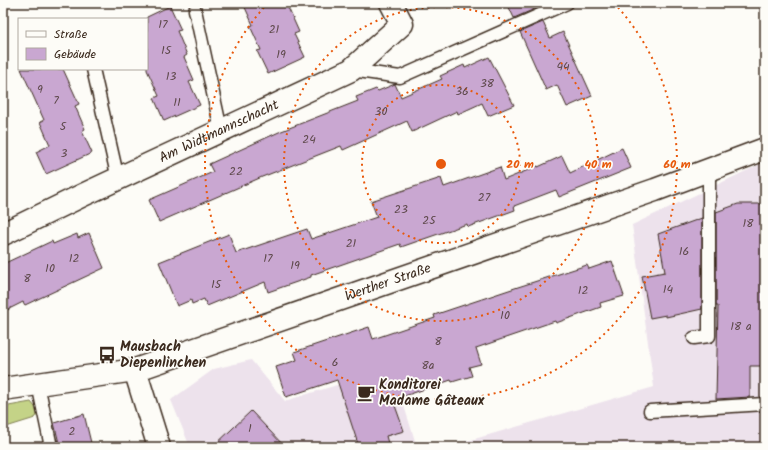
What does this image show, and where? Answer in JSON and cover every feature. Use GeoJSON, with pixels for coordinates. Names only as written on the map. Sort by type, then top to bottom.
{"type":"FeatureCollection","features":[{"type":"Feature","properties":{"kind":"street","name":"Am Widtmannschacht"},"geometry":{"type":"LineString","coordinates":[[3,234],[351,70],[402,24],[390,3]]}},
{"type":"Feature","properties":{"kind":"street","name":"Werther Straße"},"geometry":{"type":"LineString","coordinates":[[3,389],[135,370],[765,149]]}},
{"type":"Feature","properties":{"kind":"street"},"geometry":{"type":"LineString","coordinates":[[135,370],[159,447]]}},
{"type":"Feature","properties":{"kind":"lane"},"geometry":{"type":"LineString","coordinates":[[351,70],[400,77],[567,3]]}},
{"type":"Feature","properties":{"kind":"lane"},"geometry":{"type":"LineString","coordinates":[[195,10],[222,130]]}},
{"type":"Feature","properties":{"kind":"lane"},"geometry":{"type":"LineString","coordinates":[[93,70],[118,179]]}},
{"type":"Feature","properties":{"kind":"lane"},"geometry":{"type":"LineString","coordinates":[[694,338],[709,336],[708,170]]}},
{"type":"Feature","properties":{"kind":"lane"},"geometry":{"type":"LineString","coordinates":[[38,384],[51,447]]}},
{"type":"Feature","properties":{"kind":"lane"},"geometry":{"type":"LineString","coordinates":[[650,411],[765,404]]}},
{"type":"Feature","properties":{"kind":"shaded area"},"geometry":{"type":"Polygon","coordinates":[[[765,162],[765,447],[447,447],[654,387],[632,225],[765,162]]]}},
{"type":"Feature","properties":{"kind":"shaded area"},"geometry":{"type":"Polygon","coordinates":[[[251,360],[285,401],[392,368],[417,447],[190,447],[171,400],[214,369],[251,360]]]}},
{"type":"Feature","properties":{"kind":"green space"},"geometry":{"type":"Polygon","coordinates":[[[31,402],[35,407],[37,415],[35,418],[3,428],[3,407],[31,402]]]}},
{"type":"Feature","properties":{"kind":"building"},"geometry":{"type":"Polygon","coordinates":[[[243,3],[286,3],[299,32],[294,34],[305,57],[268,74],[257,51],[261,50],[250,26],[253,25],[243,3]]]}},
{"type":"Feature","properties":{"kind":"building"},"geometry":{"type":"Polygon","coordinates":[[[507,3],[534,3],[537,8],[514,18],[507,3]]]}},
{"type":"Feature","properties":{"kind":"building"},"geometry":{"type":"Polygon","coordinates":[[[170,6],[181,30],[177,31],[187,55],[184,57],[194,80],[189,82],[200,105],[164,121],[154,98],[159,96],[147,70],[147,17],[170,6]]]}},
{"type":"Feature","properties":{"kind":"building"},"geometry":{"type":"Polygon","coordinates":[[[543,22],[550,38],[563,32],[592,96],[567,107],[557,85],[546,90],[520,32],[543,22]]]}},
{"type":"Feature","properties":{"kind":"building"},"geometry":{"type":"Polygon","coordinates":[[[489,57],[514,105],[488,116],[482,103],[458,114],[457,111],[412,132],[407,121],[343,150],[341,146],[262,177],[159,222],[149,200],[213,172],[209,164],[279,132],[358,101],[356,97],[376,89],[378,91],[395,84],[401,97],[442,79],[440,76],[464,65],[465,68],[489,57]]]}},
{"type":"Feature","properties":{"kind":"building"},"geometry":{"type":"Polygon","coordinates":[[[21,70],[63,70],[79,104],[75,106],[85,129],[82,131],[92,153],[46,174],[36,152],[50,145],[40,122],[44,120],[21,70]]]}},
{"type":"Feature","properties":{"kind":"building"},"geometry":{"type":"Polygon","coordinates":[[[622,148],[631,168],[559,197],[556,190],[514,206],[515,210],[468,227],[467,224],[401,247],[400,244],[311,275],[311,277],[268,292],[265,282],[207,306],[204,299],[192,304],[191,300],[177,306],[159,262],[229,234],[236,253],[307,229],[311,239],[377,217],[371,201],[441,178],[444,187],[500,167],[504,180],[562,156],[570,173],[622,148]]]}},
{"type":"Feature","properties":{"kind":"building"},"geometry":{"type":"Polygon","coordinates":[[[738,204],[765,204],[765,366],[750,366],[750,397],[716,399],[718,306],[716,306],[716,212],[738,204]]]}},
{"type":"Feature","properties":{"kind":"building"},"geometry":{"type":"Polygon","coordinates":[[[702,218],[702,309],[666,317],[666,315],[650,318],[642,276],[665,272],[658,234],[702,218]]]}},
{"type":"Feature","properties":{"kind":"building"},"geometry":{"type":"Polygon","coordinates":[[[89,233],[104,268],[25,305],[23,302],[3,312],[3,264],[52,241],[53,244],[77,234],[78,238],[89,233]]]}},
{"type":"Feature","properties":{"kind":"building"},"geometry":{"type":"Polygon","coordinates":[[[612,261],[624,296],[600,303],[601,307],[556,323],[555,321],[476,348],[481,364],[469,367],[472,376],[452,382],[451,380],[393,400],[404,431],[386,436],[389,447],[359,447],[337,380],[286,397],[276,367],[297,360],[294,352],[369,327],[373,339],[435,318],[434,315],[518,287],[587,265],[589,269],[612,261]]]}},
{"type":"Feature","properties":{"kind":"building"},"geometry":{"type":"Polygon","coordinates":[[[251,411],[285,447],[213,447],[251,411]]]}},
{"type":"Feature","properties":{"kind":"building"},"geometry":{"type":"Polygon","coordinates":[[[84,414],[92,447],[60,447],[54,423],[84,414]]]}},
{"type":"Feature","properties":{"kind":"place","name":"Mausbach Diepenlinchen"},"geometry":{"type":"Point","coordinates":[107,355]}},
{"type":"Feature","properties":{"kind":"place","name":"Konditorei Madame Gâteaux"},"geometry":{"type":"Point","coordinates":[366,393]}}]}
